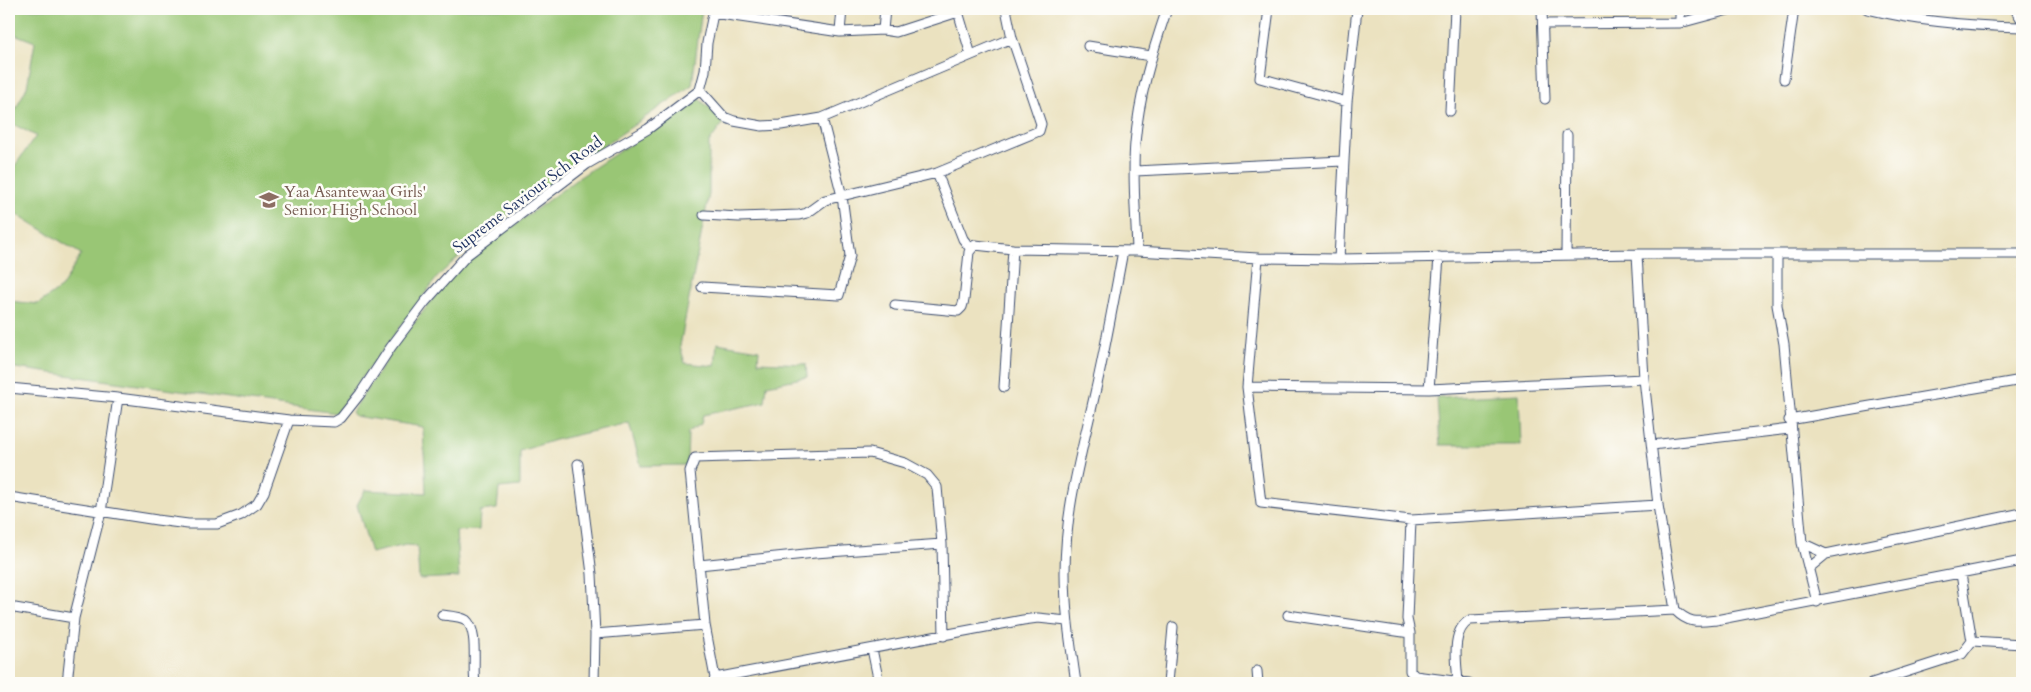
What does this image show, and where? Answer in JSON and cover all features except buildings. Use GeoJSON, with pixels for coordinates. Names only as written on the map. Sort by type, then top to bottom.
{"type":"FeatureCollection","features":[{"type":"Feature","properties":{"kind":"street"},"geometry":{"type":"LineString","coordinates":[[840,32],[842,9]]}},
{"type":"Feature","properties":{"kind":"street"},"geometry":{"type":"LineString","coordinates":[[883,30],[885,9]]}},
{"type":"Feature","properties":{"kind":"street"},"geometry":{"type":"LineString","coordinates":[[704,215],[739,217],[799,215],[807,213],[825,200],[937,173],[1039,131],[1040,124],[1012,38],[1006,9]]}},
{"type":"Feature","properties":{"kind":"street"},"geometry":{"type":"LineString","coordinates":[[1137,251],[1135,144],[1140,103],[1151,56],[1167,9]]}},
{"type":"Feature","properties":{"kind":"street"},"geometry":{"type":"LineString","coordinates":[[1269,9],[1260,78],[1347,102]]}},
{"type":"Feature","properties":{"kind":"street"},"geometry":{"type":"LineString","coordinates":[[1339,259],[1347,102],[1357,9]]}},
{"type":"Feature","properties":{"kind":"street"},"geometry":{"type":"LineString","coordinates":[[1450,111],[1455,9]]}},
{"type":"Feature","properties":{"kind":"street"},"geometry":{"type":"LineString","coordinates":[[1542,9],[1545,99]]}},
{"type":"Feature","properties":{"kind":"street"},"geometry":{"type":"LineString","coordinates":[[1680,9],[1680,23]]}},
{"type":"Feature","properties":{"kind":"street"},"geometry":{"type":"LineString","coordinates":[[1543,24],[1680,23],[1732,9]]}},
{"type":"Feature","properties":{"kind":"street"},"geometry":{"type":"LineString","coordinates":[[1784,79],[1794,9]]}},
{"type":"Feature","properties":{"kind":"street"},"geometry":{"type":"LineString","coordinates":[[1867,9],[1934,22],[1970,26],[2022,27]]}},
{"type":"Feature","properties":{"kind":"street"},"geometry":{"type":"LineString","coordinates":[[2015,9],[2022,20]]}},
{"type":"Feature","properties":{"kind":"street"},"geometry":{"type":"LineString","coordinates":[[971,55],[962,20],[955,13],[896,32],[883,30],[840,32],[714,11],[707,43],[705,71],[700,90],[724,117],[734,121],[762,126],[822,118],[1012,38]]}},
{"type":"Feature","properties":{"kind":"street"},"geometry":{"type":"LineString","coordinates":[[1088,46],[1151,56]]}},
{"type":"Feature","properties":{"kind":"street","name":"Supreme Saviour Sch Road"},"geometry":{"type":"LineString","coordinates":[[9,388],[118,398],[327,424],[341,418],[425,302],[467,255],[587,164],[648,129],[700,90]]}},
{"type":"Feature","properties":{"kind":"street"},"geometry":{"type":"LineString","coordinates":[[702,287],[839,295],[850,256],[842,196],[822,118]]}},
{"type":"Feature","properties":{"kind":"street"},"geometry":{"type":"LineString","coordinates":[[1566,255],[1567,135]]}},
{"type":"Feature","properties":{"kind":"street"},"geometry":{"type":"LineString","coordinates":[[1135,171],[1343,161]]}},
{"type":"Feature","properties":{"kind":"street"},"geometry":{"type":"LineString","coordinates":[[895,305],[958,311],[962,307],[967,244],[937,173]]}},
{"type":"Feature","properties":{"kind":"street"},"geometry":{"type":"LineString","coordinates":[[967,244],[1013,249],[1137,251],[1258,258],[1339,259],[1637,254],[2022,254]]}},
{"type":"Feature","properties":{"kind":"street"},"geometry":{"type":"LineString","coordinates":[[1004,386],[1013,249]]}},
{"type":"Feature","properties":{"kind":"street"},"geometry":{"type":"LineString","coordinates":[[1076,683],[1067,621],[1065,572],[1074,482],[1096,393],[1123,251]]}},
{"type":"Feature","properties":{"kind":"street"},"geometry":{"type":"LineString","coordinates":[[1637,254],[1644,378],[1658,505],[1675,610],[1684,619],[1696,622],[1817,602],[2022,561]]}},
{"type":"Feature","properties":{"kind":"street"},"geometry":{"type":"LineString","coordinates":[[1777,254],[1777,305],[1784,344],[1802,543],[1817,602]]}},
{"type":"Feature","properties":{"kind":"street"},"geometry":{"type":"LineString","coordinates":[[1430,389],[1439,257]]}},
{"type":"Feature","properties":{"kind":"street"},"geometry":{"type":"LineString","coordinates":[[1258,258],[1247,387],[1261,503],[1411,520],[1658,505]]}},
{"type":"Feature","properties":{"kind":"street"},"geometry":{"type":"LineString","coordinates":[[1247,387],[1430,389],[1644,378]]}},
{"type":"Feature","properties":{"kind":"street"},"geometry":{"type":"LineString","coordinates":[[1652,446],[1790,424],[2022,380]]}},
{"type":"Feature","properties":{"kind":"street"},"geometry":{"type":"LineString","coordinates":[[67,683],[74,618],[101,512],[118,398]]}},
{"type":"Feature","properties":{"kind":"street"},"geometry":{"type":"LineString","coordinates":[[9,497],[188,524],[217,524],[241,515],[257,504],[264,492],[290,420]]}},
{"type":"Feature","properties":{"kind":"street"},"geometry":{"type":"LineString","coordinates":[[944,636],[942,544],[937,486],[927,475],[906,463],[870,453],[695,458],[690,471],[705,626],[714,681],[1038,618],[1067,621]]}},
{"type":"Feature","properties":{"kind":"street"},"geometry":{"type":"LineString","coordinates":[[578,464],[592,574],[595,634],[594,683],[586,683]]}},
{"type":"Feature","properties":{"kind":"street"},"geometry":{"type":"LineString","coordinates":[[1808,568],[1826,554],[2022,513]]}},
{"type":"Feature","properties":{"kind":"street"},"geometry":{"type":"LineString","coordinates":[[1411,520],[1407,618],[1410,633],[1409,666],[1412,674],[1469,683]]}},
{"type":"Feature","properties":{"kind":"street"},"geometry":{"type":"LineString","coordinates":[[1802,543],[1826,554]]}},
{"type":"Feature","properties":{"kind":"street"},"geometry":{"type":"LineString","coordinates":[[699,566],[815,553],[942,544]]}},
{"type":"Feature","properties":{"kind":"street"},"geometry":{"type":"LineString","coordinates":[[1872,683],[1962,654],[1972,641],[1960,574]]}},
{"type":"Feature","properties":{"kind":"street"},"geometry":{"type":"LineString","coordinates":[[9,606],[74,618]]}},
{"type":"Feature","properties":{"kind":"street"},"geometry":{"type":"LineString","coordinates":[[1458,682],[1457,636],[1461,625],[1470,620],[1675,610]]}},
{"type":"Feature","properties":{"kind":"street"},"geometry":{"type":"LineString","coordinates":[[442,615],[459,617],[469,624],[474,643],[475,683]]}},
{"type":"Feature","properties":{"kind":"street"},"geometry":{"type":"LineString","coordinates":[[1288,615],[1410,633]]}},
{"type":"Feature","properties":{"kind":"street"},"geometry":{"type":"LineString","coordinates":[[595,634],[705,626]]}},
{"type":"Feature","properties":{"kind":"street"},"geometry":{"type":"LineString","coordinates":[[1168,683],[1174,627]]}},
{"type":"Feature","properties":{"kind":"street"},"geometry":{"type":"LineString","coordinates":[[1972,641],[2022,644]]}},
{"type":"Feature","properties":{"kind":"street"},"geometry":{"type":"LineString","coordinates":[[872,650],[878,683]]}},
{"type":"Feature","properties":{"kind":"street"},"geometry":{"type":"LineString","coordinates":[[1257,670],[1258,683]]}},
{"type":"Feature","properties":{"kind":"green space","name":"Yaa Asantewaa Girls' Senior High School"},"geometry":{"type":"Polygon","coordinates":[[[9,9],[702,9],[692,85],[573,167],[485,233],[439,275],[336,413],[9,367],[9,301],[38,304],[62,287],[81,254],[9,209],[9,174],[36,136],[9,122],[27,87],[35,42],[9,32],[9,9]]]}},
{"type":"Feature","properties":{"kind":"green space"},"geometry":{"type":"Polygon","coordinates":[[[699,99],[725,121],[709,142],[709,194],[680,346],[685,363],[715,366],[717,343],[759,350],[758,362],[806,364],[807,377],[767,385],[765,402],[703,415],[701,424],[688,432],[687,465],[641,466],[629,423],[555,440],[520,451],[520,486],[499,488],[497,509],[480,511],[479,530],[456,531],[459,577],[419,579],[417,546],[406,545],[371,553],[357,505],[365,490],[426,493],[423,427],[355,416],[352,412],[394,349],[443,286],[469,259],[577,179],[699,99]]]}},
{"type":"Feature","properties":{"kind":"green space"},"geometry":{"type":"Polygon","coordinates":[[[1519,394],[1521,445],[1440,445],[1437,398],[1519,394]]]}},
{"type":"Feature","properties":{"kind":"place","name":"Yaa Asantewaa Girls' Senior High School"},"geometry":{"type":"Point","coordinates":[269,200]}}]}
